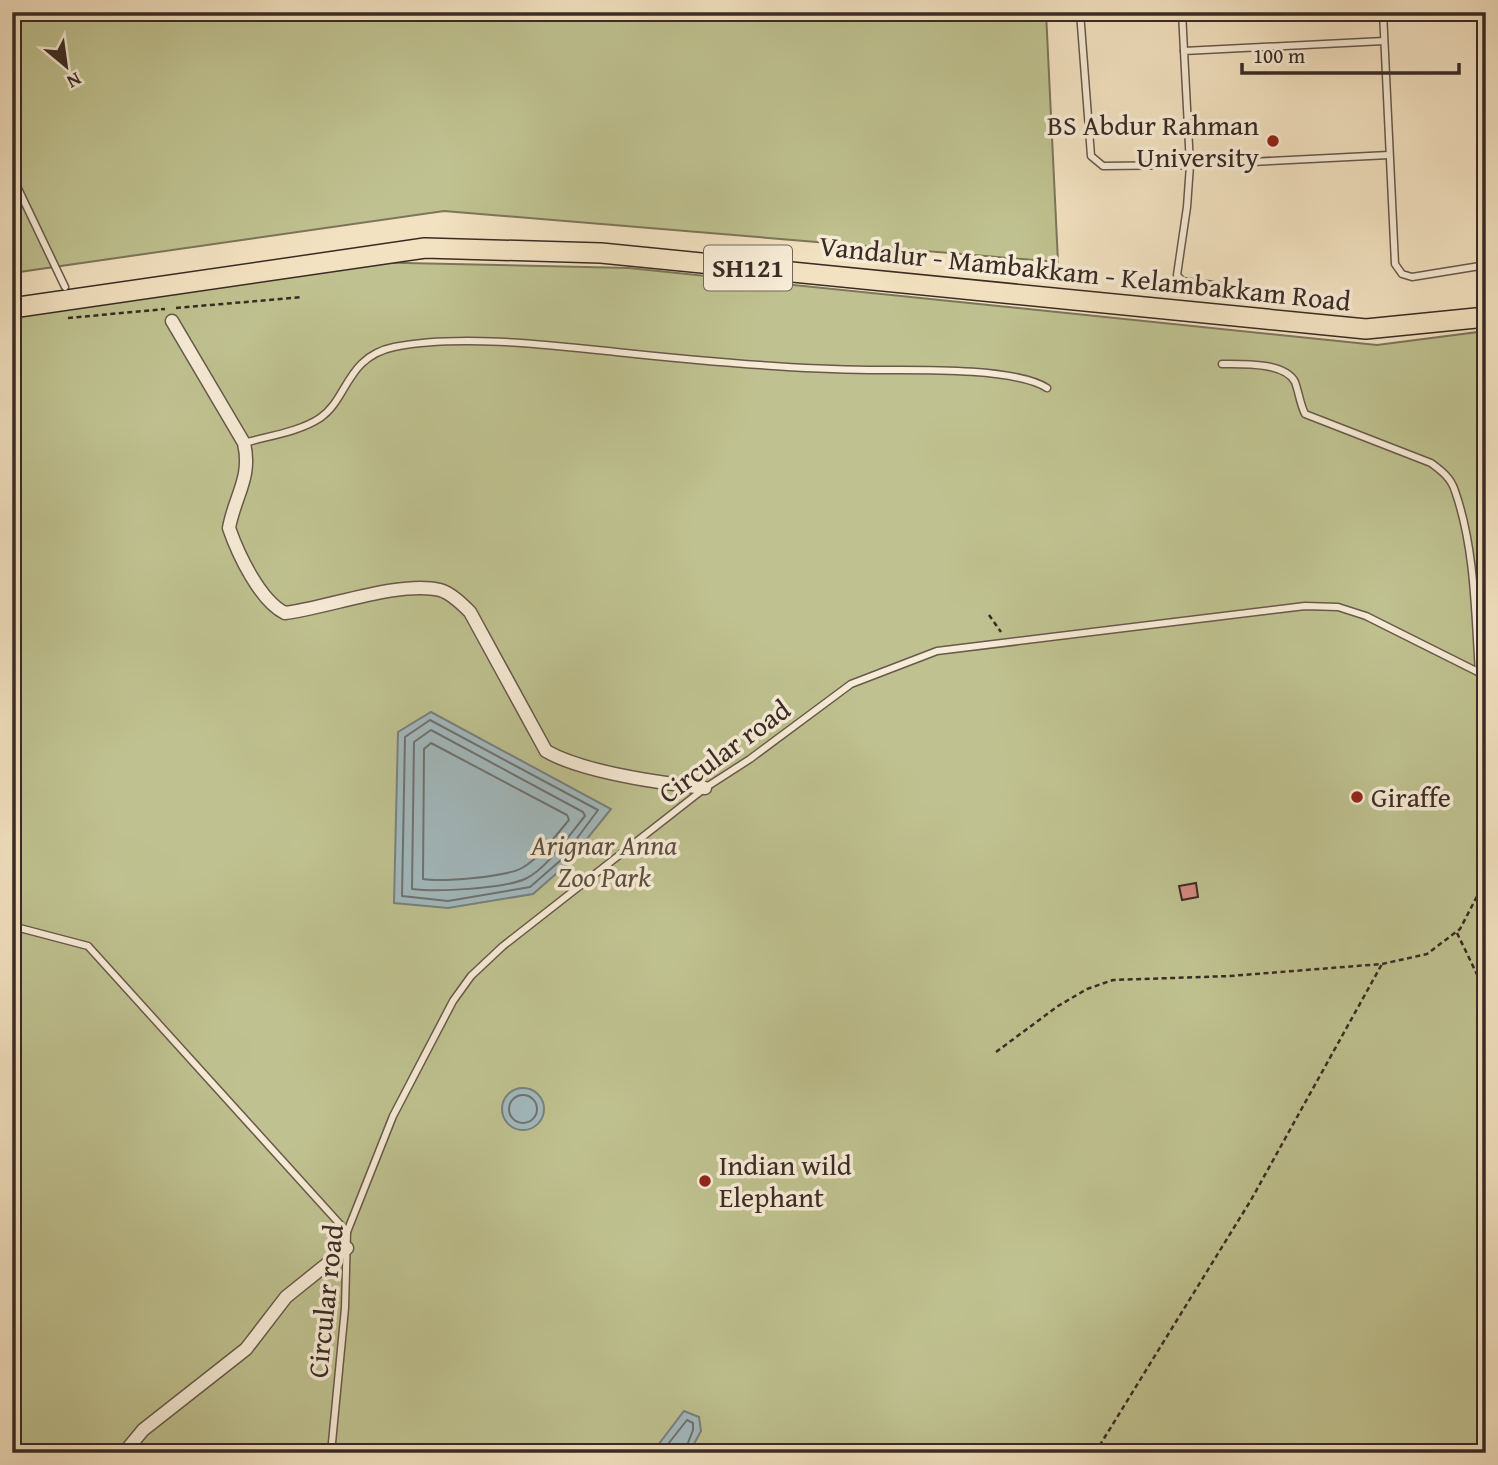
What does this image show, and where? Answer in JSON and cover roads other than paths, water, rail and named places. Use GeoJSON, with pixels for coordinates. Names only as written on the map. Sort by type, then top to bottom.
{"type":"FeatureCollection","features":[{"type":"Feature","properties":{"kind":"main road","name":"Vandalur - Mambakkam - Kelambakkam Road"},"geometry":{"type":"LineString","coordinates":[[12,295],[424,235],[601,246],[1366,316],[1486,305]]}},
{"type":"Feature","properties":{"kind":"main road","name":"Vandalur - Mambakkam - Kelambakkam Road"},"geometry":{"type":"LineString","coordinates":[[12,308],[425,248],[601,246],[1366,329],[1486,317]]}},
{"type":"Feature","properties":{"kind":"street"},"geometry":{"type":"LineString","coordinates":[[172,321],[244,443],[248,460],[246,480],[229,528],[264,597],[273,608],[285,613],[392,590],[440,590],[470,612],[547,751],[563,760],[662,783],[705,788]]}},
{"type":"Feature","properties":{"kind":"street"},"geometry":{"type":"LineString","coordinates":[[124,1453],[143,1430],[246,1349],[286,1297],[306,1278],[347,1248]]}},
{"type":"Feature","properties":{"kind":"lane"},"geometry":{"type":"LineString","coordinates":[[1080,12],[1091,156],[1103,166],[1189,165],[1389,155]]}},
{"type":"Feature","properties":{"kind":"lane"},"geometry":{"type":"LineString","coordinates":[[1182,12],[1189,165],[1187,208],[1177,275],[1182,281],[1229,287]]}},
{"type":"Feature","properties":{"kind":"lane"},"geometry":{"type":"LineString","coordinates":[[1383,12],[1389,155],[1398,270],[1412,277],[1486,265]]}},
{"type":"Feature","properties":{"kind":"lane"},"geometry":{"type":"LineString","coordinates":[[1184,51],[1384,41]]}},
{"type":"Feature","properties":{"kind":"lane"},"geometry":{"type":"LineString","coordinates":[[12,176],[65,288]]}},
{"type":"Feature","properties":{"kind":"lane"},"geometry":{"type":"LineString","coordinates":[[244,443],[288,430],[322,416],[360,365],[391,347],[415,344],[497,342],[779,367],[906,370],[1026,378],[1047,388]]}},
{"type":"Feature","properties":{"kind":"lane"},"geometry":{"type":"LineString","coordinates":[[1222,364],[1276,370],[1288,374],[1294,381],[1305,414],[1431,463],[1443,472],[1455,490],[1473,579],[1482,674]]}},
{"type":"Feature","properties":{"kind":"lane","name":"Circular road"},"geometry":{"type":"LineString","coordinates":[[331,1453],[345,1308],[348,1233],[393,1116],[453,1000],[471,976],[503,946],[705,788],[750,760],[851,684],[937,651],[1268,609],[1338,607],[1366,615],[1482,674]]}},
{"type":"Feature","properties":{"kind":"lane"},"geometry":{"type":"LineString","coordinates":[[12,926],[88,946],[348,1233]]}},
{"type":"Feature","properties":{"kind":"water"},"geometry":{"type":"Polygon","coordinates":[[[431,712],[611,809],[566,865],[533,894],[448,908],[394,903],[398,732],[431,712]]]}},
{"type":"Feature","properties":{"kind":"water"},"geometry":{"type":"Polygon","coordinates":[[[523,1088],[538,1094],[544,1109],[538,1124],[523,1130],[508,1124],[502,1109],[508,1094],[523,1088]]]}},
{"type":"Feature","properties":{"kind":"water"},"geometry":{"type":"Polygon","coordinates":[[[684,1411],[699,1417],[701,1431],[689,1453],[652,1453],[684,1411]]]}},
{"type":"Feature","properties":{"kind":"place","name":"BS Abdur Rahman University"},"geometry":{"type":"Point","coordinates":[1273,141]}},
{"type":"Feature","properties":{"kind":"place","name":"Giraffe"},"geometry":{"type":"Point","coordinates":[1357,797]}},
{"type":"Feature","properties":{"kind":"place","name":"Indian wild Elephant"},"geometry":{"type":"Point","coordinates":[705,1181]}},
{"type":"Feature","properties":{"kind":"park label","name":"Arignar Anna Zoo Park"},"geometry":{"type":"Point","coordinates":[604,861]}}]}
